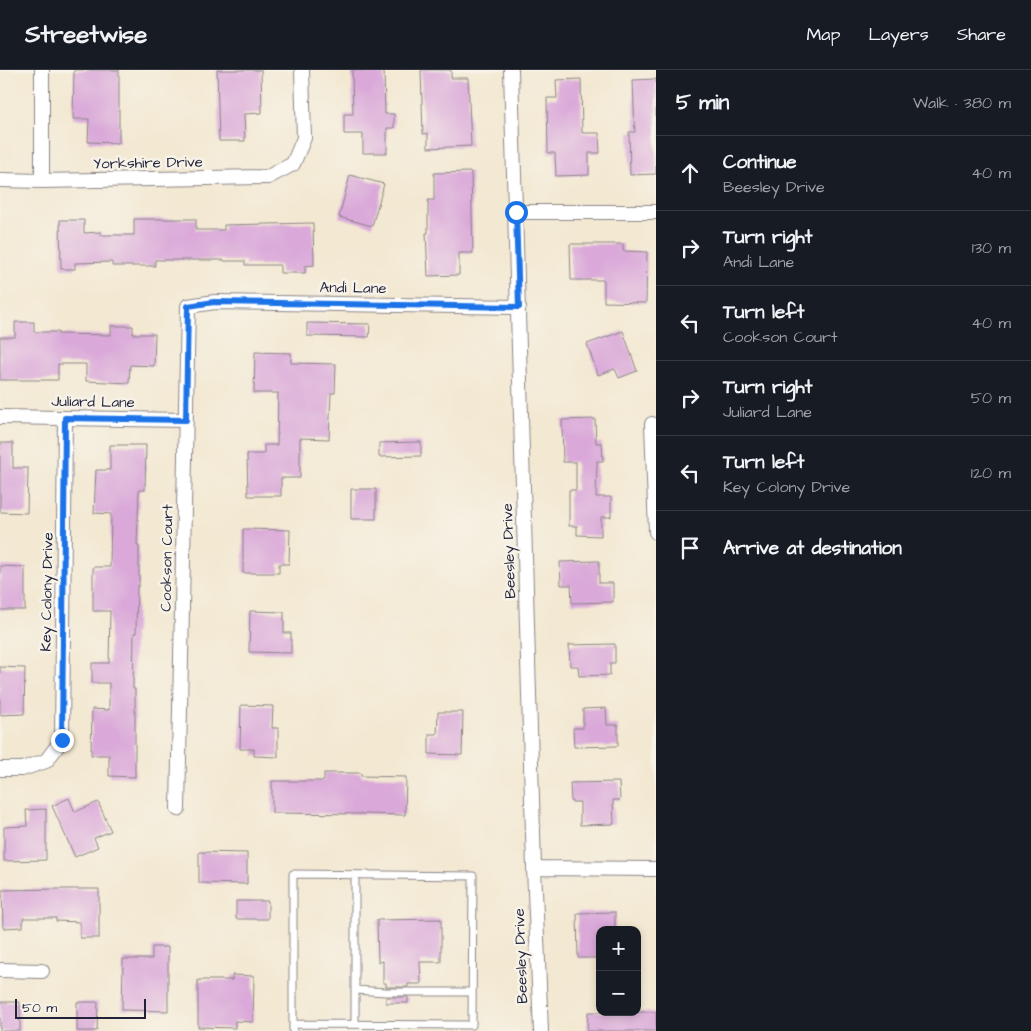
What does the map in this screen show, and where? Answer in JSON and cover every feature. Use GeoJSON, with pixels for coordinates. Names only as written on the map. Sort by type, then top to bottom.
{"type":"FeatureCollection","features":[{"type":"Feature","properties":{"kind":"street"},"geometry":{"type":"LineString","coordinates":[[42,70],[42,181]]}},
{"type":"Feature","properties":{"kind":"street","name":"Yorkshire Drive"},"geometry":{"type":"LineString","coordinates":[[0,180],[268,178],[293,164],[304,138],[302,70]]}},
{"type":"Feature","properties":{"kind":"street","name":"Beesley Drive"},"geometry":{"type":"LineString","coordinates":[[511,70],[540,1031]]}},
{"type":"Feature","properties":{"kind":"street"},"geometry":{"type":"LineString","coordinates":[[516,212],[656,212]]}},
{"type":"Feature","properties":{"kind":"street","name":"Andi Lane"},"geometry":{"type":"LineString","coordinates":[[188,306],[214,302],[519,307]]}},
{"type":"Feature","properties":{"kind":"street","name":"Cookson Court"},"geometry":{"type":"LineString","coordinates":[[178,810],[188,306]]}},
{"type":"Feature","properties":{"kind":"street","name":"Juliard Lane"},"geometry":{"type":"LineString","coordinates":[[0,417],[186,420]]}},
{"type":"Feature","properties":{"kind":"street","name":"Key Colony Drive"},"geometry":{"type":"LineString","coordinates":[[0,769],[22,769],[46,761],[62,740],[65,418]]}},
{"type":"Feature","properties":{"kind":"street"},"geometry":{"type":"LineString","coordinates":[[652,424],[656,532]]}},
{"type":"Feature","properties":{"kind":"street"},"geometry":{"type":"LineString","coordinates":[[534,868],[656,868]]}},
{"type":"Feature","properties":{"kind":"street"},"geometry":{"type":"LineString","coordinates":[[0,970],[42,971]]}},
{"type":"Feature","properties":{"kind":"lane"},"geometry":{"type":"LineString","coordinates":[[293,874],[356,875],[473,876],[472,1025],[356,1024],[292,1028],[293,874]]}},
{"type":"Feature","properties":{"kind":"lane"},"geometry":{"type":"LineString","coordinates":[[356,875],[356,1024]]}},
{"type":"Feature","properties":{"kind":"lane"},"geometry":{"type":"LineString","coordinates":[[356,990],[472,992]]}},
{"type":"Feature","properties":{"kind":"building"},"geometry":{"type":"Polygon","coordinates":[[[74,70],[119,70],[119,143],[88,142],[89,119],[73,119],[74,70]]]}},
{"type":"Feature","properties":{"kind":"building"},"geometry":{"type":"Polygon","coordinates":[[[217,70],[261,70],[262,113],[244,114],[245,141],[219,141],[217,70]]]}},
{"type":"Feature","properties":{"kind":"building"},"geometry":{"type":"Polygon","coordinates":[[[352,70],[384,70],[385,114],[394,114],[394,128],[387,128],[387,153],[363,153],[363,134],[344,134],[344,114],[353,114],[352,70]]]}},
{"type":"Feature","properties":{"kind":"building"},"geometry":{"type":"Polygon","coordinates":[[[421,70],[451,70],[451,78],[468,78],[471,146],[428,148],[428,133],[423,134],[421,70]]]}},
{"type":"Feature","properties":{"kind":"building"},"geometry":{"type":"Polygon","coordinates":[[[581,79],[582,133],[599,133],[600,153],[589,153],[589,175],[556,176],[555,153],[548,153],[547,98],[557,98],[556,80],[581,79]]]}},
{"type":"Feature","properties":{"kind":"building"},"geometry":{"type":"Polygon","coordinates":[[[656,79],[656,174],[630,175],[629,132],[635,132],[633,80],[656,79]]]}},
{"type":"Feature","properties":{"kind":"building"},"geometry":{"type":"Polygon","coordinates":[[[471,172],[473,253],[459,253],[459,275],[428,276],[426,233],[428,233],[428,200],[434,200],[434,173],[471,172]]]}},
{"type":"Feature","properties":{"kind":"building"},"geometry":{"type":"Polygon","coordinates":[[[350,175],[384,184],[372,226],[339,217],[350,175]]]}},
{"type":"Feature","properties":{"kind":"building"},"geometry":{"type":"Polygon","coordinates":[[[134,219],[196,219],[196,230],[224,230],[224,225],[313,223],[314,265],[305,266],[305,273],[280,273],[280,265],[245,265],[245,261],[224,260],[155,260],[155,266],[112,266],[112,262],[75,263],[75,269],[61,269],[60,220],[84,220],[84,233],[101,232],[101,235],[134,235],[134,219]]]}},
{"type":"Feature","properties":{"kind":"building"},"geometry":{"type":"Polygon","coordinates":[[[570,244],[623,244],[623,251],[647,252],[646,303],[604,302],[604,280],[571,280],[570,244]]]}},
{"type":"Feature","properties":{"kind":"building"},"geometry":{"type":"Polygon","coordinates":[[[15,322],[34,322],[34,332],[58,332],[58,334],[111,335],[111,326],[133,326],[133,334],[155,334],[154,366],[130,365],[129,383],[86,381],[86,364],[58,364],[58,380],[0,380],[0,337],[15,337],[15,322]]]}},
{"type":"Feature","properties":{"kind":"building"},"geometry":{"type":"Polygon","coordinates":[[[307,323],[370,324],[369,337],[307,336],[307,323]]]}},
{"type":"Feature","properties":{"kind":"building"},"geometry":{"type":"Polygon","coordinates":[[[623,331],[637,371],[619,378],[615,369],[598,375],[587,344],[623,331]]]}},
{"type":"Feature","properties":{"kind":"building"},"geometry":{"type":"Polygon","coordinates":[[[255,352],[291,353],[291,363],[336,364],[335,393],[331,393],[329,439],[300,438],[300,478],[281,478],[281,496],[248,496],[247,454],[264,454],[264,445],[277,445],[278,393],[254,393],[255,352]]]}},
{"type":"Feature","properties":{"kind":"building"},"geometry":{"type":"Polygon","coordinates":[[[595,419],[596,443],[602,443],[603,461],[597,461],[596,497],[611,497],[611,517],[601,517],[601,536],[577,535],[577,526],[569,526],[569,490],[576,490],[576,462],[563,462],[562,420],[595,419]]]}},
{"type":"Feature","properties":{"kind":"building"},"geometry":{"type":"Polygon","coordinates":[[[421,442],[421,456],[379,457],[379,443],[421,442]]]}},
{"type":"Feature","properties":{"kind":"building"},"geometry":{"type":"Polygon","coordinates":[[[0,443],[13,443],[13,468],[28,468],[27,513],[0,512],[0,443]]]}},
{"type":"Feature","properties":{"kind":"building"},"geometry":{"type":"Polygon","coordinates":[[[110,445],[146,445],[145,490],[139,490],[137,546],[139,546],[139,586],[137,586],[136,633],[134,633],[135,777],[109,776],[109,755],[91,755],[92,709],[109,710],[109,683],[92,683],[92,663],[109,663],[110,611],[93,611],[93,567],[110,567],[111,514],[94,513],[96,470],[110,470],[110,445]]]}},
{"type":"Feature","properties":{"kind":"building"},"geometry":{"type":"Polygon","coordinates":[[[351,489],[376,489],[376,519],[351,519],[351,489]]]}},
{"type":"Feature","properties":{"kind":"building"},"geometry":{"type":"Polygon","coordinates":[[[243,529],[290,530],[289,564],[279,564],[279,573],[243,573],[243,529]]]}},
{"type":"Feature","properties":{"kind":"building"},"geometry":{"type":"Polygon","coordinates":[[[599,561],[599,583],[613,583],[613,602],[572,603],[571,585],[561,585],[560,562],[599,561]]]}},
{"type":"Feature","properties":{"kind":"building"},"geometry":{"type":"Polygon","coordinates":[[[0,566],[25,567],[25,610],[0,610],[0,566]]]}},
{"type":"Feature","properties":{"kind":"building"},"geometry":{"type":"Polygon","coordinates":[[[250,611],[284,612],[284,633],[291,633],[291,653],[249,652],[250,611]]]}},
{"type":"Feature","properties":{"kind":"building"},"geometry":{"type":"Polygon","coordinates":[[[615,644],[615,663],[610,663],[610,675],[579,676],[578,666],[570,666],[569,645],[615,644]]]}},
{"type":"Feature","properties":{"kind":"building"},"geometry":{"type":"Polygon","coordinates":[[[0,667],[25,668],[24,714],[0,715],[0,667]]]}},
{"type":"Feature","properties":{"kind":"building"},"geometry":{"type":"Polygon","coordinates":[[[241,705],[273,706],[272,728],[278,728],[278,757],[254,756],[254,749],[240,749],[241,705]]]}},
{"type":"Feature","properties":{"kind":"building"},"geometry":{"type":"Polygon","coordinates":[[[606,708],[607,725],[618,725],[618,746],[574,747],[573,728],[583,728],[583,709],[606,708]]]}},
{"type":"Feature","properties":{"kind":"building"},"geometry":{"type":"Polygon","coordinates":[[[438,712],[463,712],[462,755],[429,754],[429,734],[437,734],[438,712]]]}},
{"type":"Feature","properties":{"kind":"building"},"geometry":{"type":"Polygon","coordinates":[[[324,773],[361,773],[361,776],[406,777],[405,815],[272,813],[272,781],[324,781],[324,773]]]}},
{"type":"Feature","properties":{"kind":"building"},"geometry":{"type":"Polygon","coordinates":[[[619,782],[620,800],[613,800],[614,824],[580,825],[580,802],[571,802],[570,783],[619,782]]]}},
{"type":"Feature","properties":{"kind":"building"},"geometry":{"type":"Polygon","coordinates":[[[69,798],[75,812],[98,802],[111,831],[94,838],[98,847],[75,857],[52,806],[69,798]]]}},
{"type":"Feature","properties":{"kind":"building"},"geometry":{"type":"Polygon","coordinates":[[[46,809],[46,860],[4,861],[4,827],[27,826],[26,810],[46,809]]]}},
{"type":"Feature","properties":{"kind":"building"},"geometry":{"type":"Polygon","coordinates":[[[199,852],[247,853],[247,884],[199,883],[199,852]]]}},
{"type":"Feature","properties":{"kind":"building"},"geometry":{"type":"Polygon","coordinates":[[[99,889],[99,938],[80,938],[80,922],[56,921],[56,918],[23,918],[23,927],[3,928],[2,890],[99,889]]]}},
{"type":"Feature","properties":{"kind":"building"},"geometry":{"type":"Polygon","coordinates":[[[236,901],[268,901],[268,919],[236,919],[236,901]]]}},
{"type":"Feature","properties":{"kind":"building"},"geometry":{"type":"Polygon","coordinates":[[[615,912],[615,926],[596,926],[596,958],[578,958],[577,913],[615,912]]]}},
{"type":"Feature","properties":{"kind":"building"},"geometry":{"type":"Polygon","coordinates":[[[441,919],[441,962],[420,962],[421,984],[408,984],[408,987],[386,987],[386,983],[383,983],[383,961],[378,962],[377,920],[441,919]]]}},
{"type":"Feature","properties":{"kind":"building"},"geometry":{"type":"Polygon","coordinates":[[[152,947],[168,947],[168,1011],[122,1010],[123,959],[152,959],[152,947]]]}},
{"type":"Feature","properties":{"kind":"building"},"geometry":{"type":"Polygon","coordinates":[[[232,975],[254,976],[253,1022],[235,1021],[235,1028],[198,1027],[198,980],[232,980],[232,975]]]}},
{"type":"Feature","properties":{"kind":"building"},"geometry":{"type":"Polygon","coordinates":[[[386,997],[408,997],[408,1003],[386,1003],[386,997]]]}},
{"type":"Feature","properties":{"kind":"building"},"geometry":{"type":"Polygon","coordinates":[[[0,1002],[20,1002],[20,1031],[0,1031],[0,1002]]]}},
{"type":"Feature","properties":{"kind":"building"},"geometry":{"type":"Polygon","coordinates":[[[77,1002],[98,1002],[97,1031],[77,1031],[77,1002]]]}},
{"type":"Feature","properties":{"kind":"building"},"geometry":{"type":"Polygon","coordinates":[[[588,1012],[596,1012],[596,1016],[641,1016],[641,1012],[656,1012],[656,1031],[587,1031],[588,1012]]]}},
{"type":"Feature","properties":{"kind":"route"},"geometry":{"type":"LineString","coordinates":[[62,740],[65,418],[186,420],[188,306],[214,302],[519,307],[516,212]]}}]}
